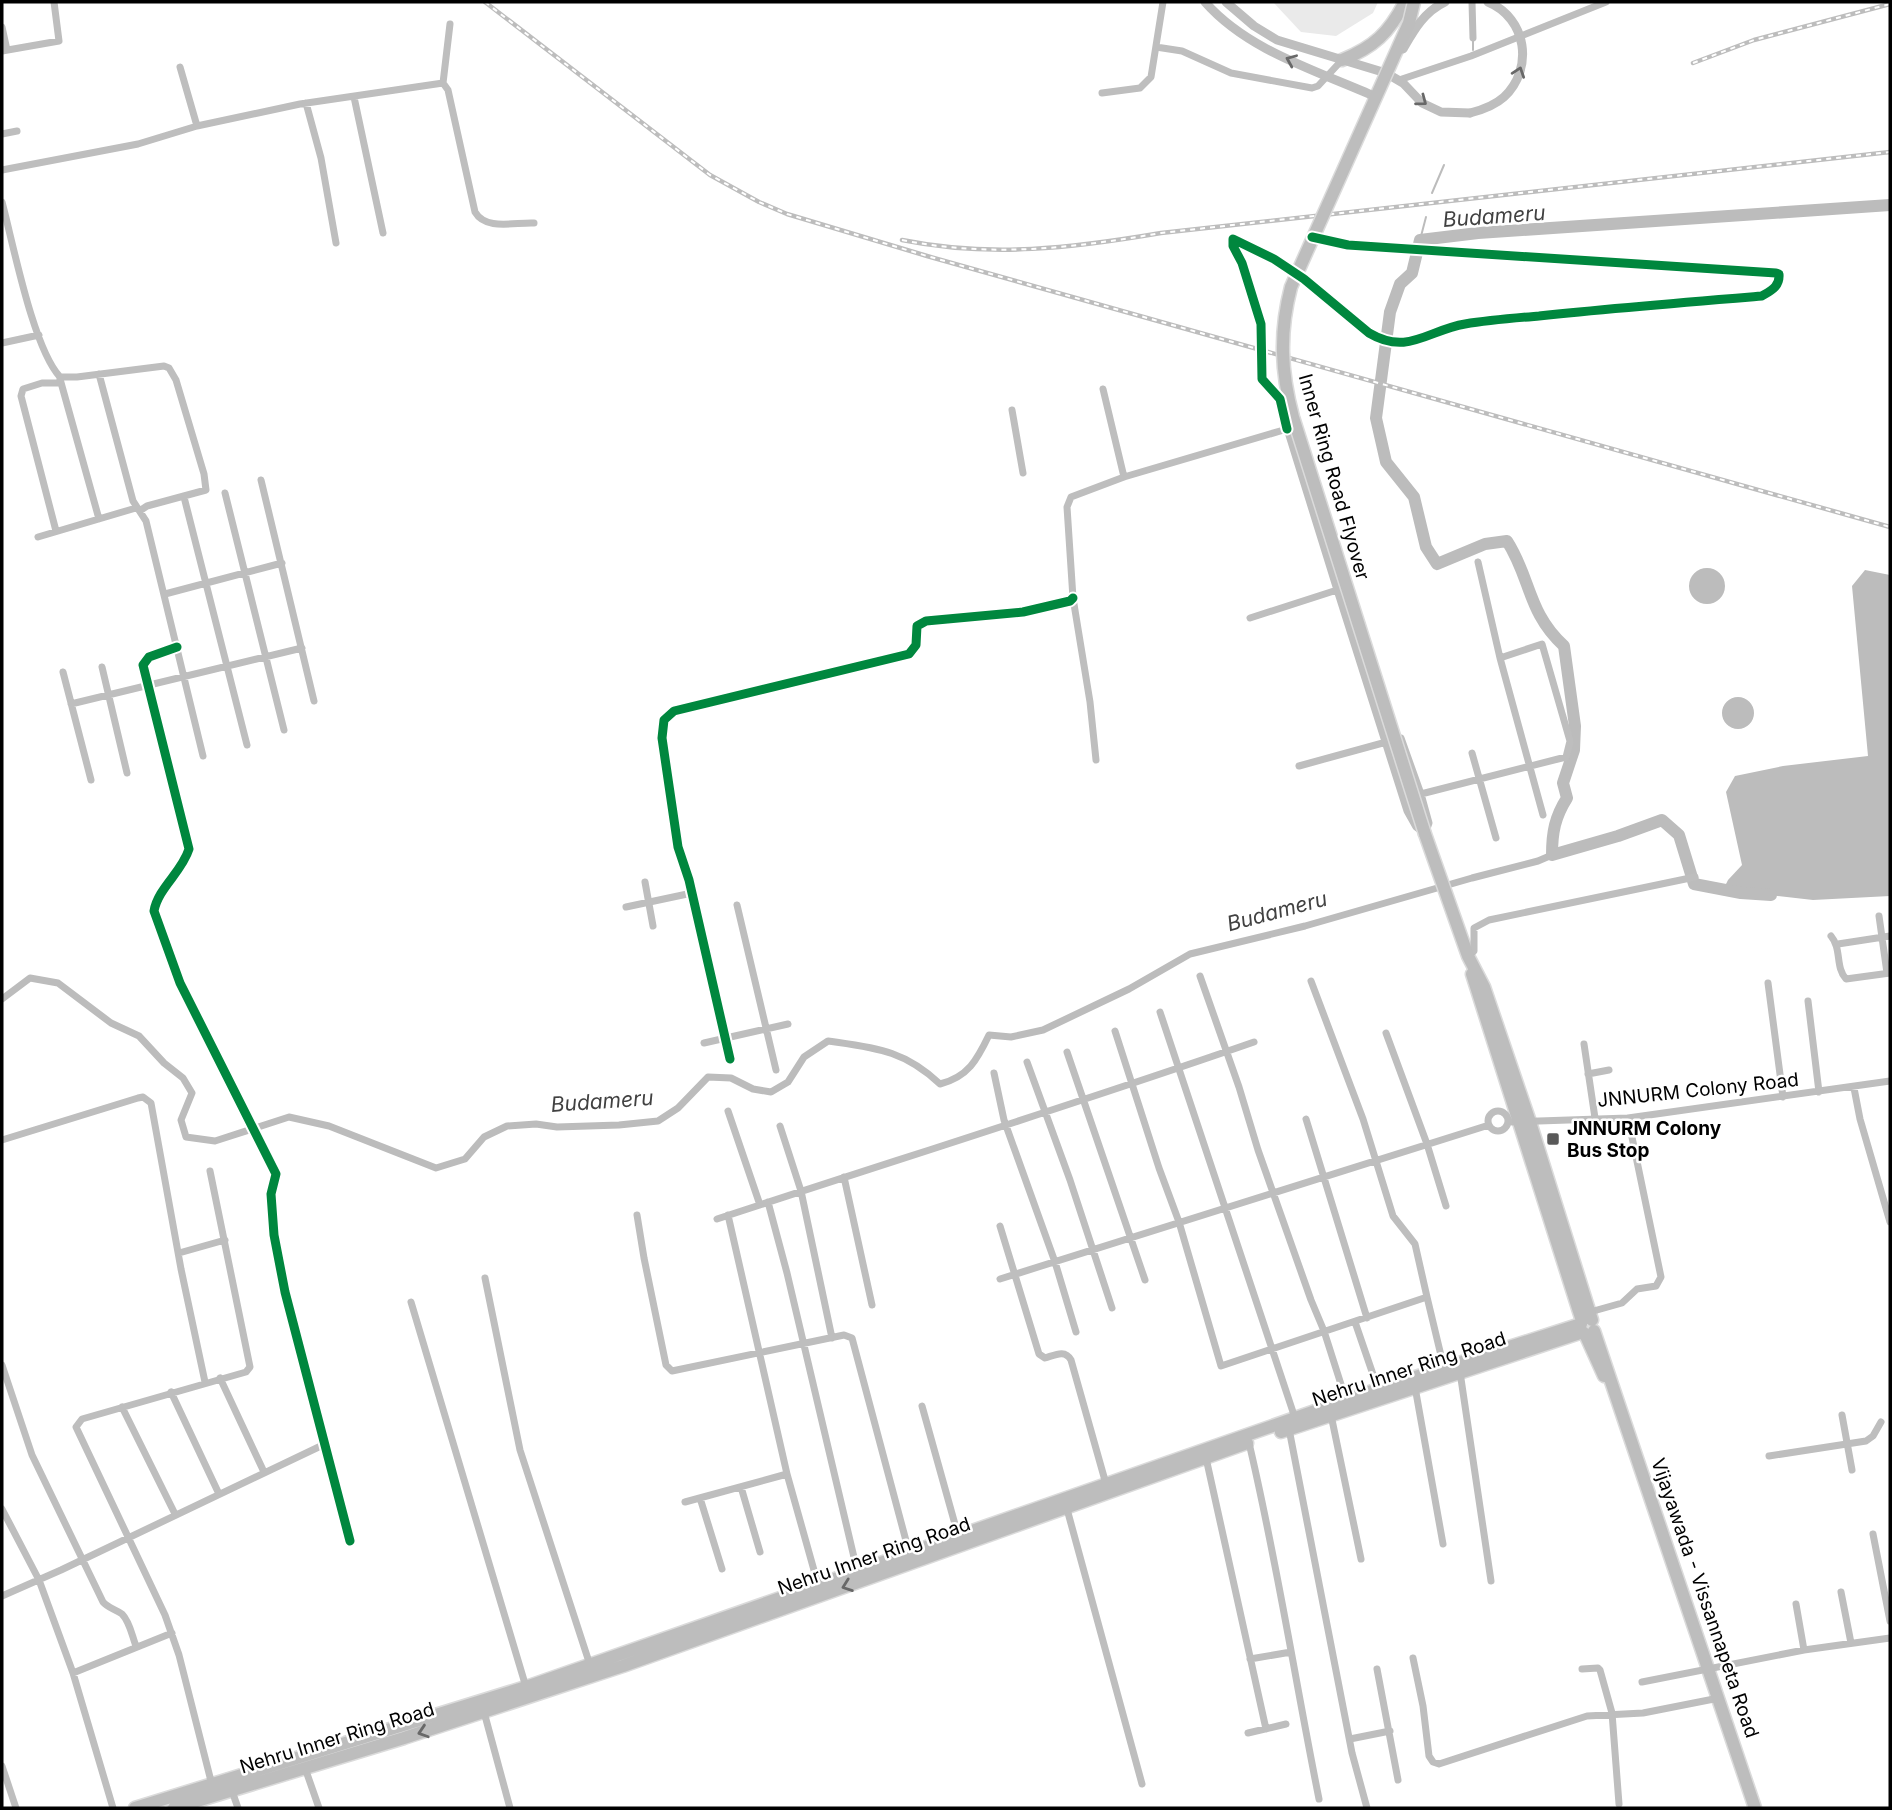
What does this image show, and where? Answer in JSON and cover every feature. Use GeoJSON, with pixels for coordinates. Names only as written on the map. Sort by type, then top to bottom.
{"type":"FeatureCollection","features":[{"type":"Feature","properties":{"kind":"main road","name":"Inner Ring Road Flyover"},"geometry":{"type":"LineString","coordinates":[[1409,2],[1409,23],[1291,288],[1285,308],[1281,350],[1286,392],[1425,834],[1468,956]]}},
{"type":"Feature","properties":{"kind":"main road"},"geometry":{"type":"LineString","coordinates":[[1342,60],[1365,51],[1379,40],[1409,2]]}},
{"type":"Feature","properties":{"kind":"main road"},"geometry":{"type":"LineString","coordinates":[[135,1808],[526,1687],[820,1589],[857,1570],[1292,1423],[1378,1389],[1584,1323],[1519,1122],[1484,987],[1468,956]]}},
{"type":"Feature","properties":{"kind":"main road","name":"Nehru Inner Ring Road"},"geometry":{"type":"LineString","coordinates":[[174,1808],[192,1806],[232,1790],[623,1666],[820,1589],[1067,1508],[1249,1443],[1292,1423],[1331,1415],[1560,1340],[1584,1323]]}},
{"type":"Feature","properties":{"kind":"main road","name":"Vijayawada - Vissannapeta Road"},"geometry":{"type":"LineString","coordinates":[[1584,1323],[1592,1354],[1616,1401]]}},
{"type":"Feature","properties":{"kind":"main road","name":"Vijayawada - Vissannapeta Road"},"geometry":{"type":"LineString","coordinates":[[1584,1323],[1602,1350],[1616,1401],[1720,1698],[1755,1808]]}},
{"type":"Feature","properties":{"kind":"main road"},"geometry":{"type":"LineString","coordinates":[[1560,1340],[1581,1346],[1592,1354]]}},
{"type":"Feature","properties":{"kind":"street"},"geometry":{"type":"LineString","coordinates":[[2,27],[4,51],[59,41],[54,2]]}},
{"type":"Feature","properties":{"kind":"street"},"geometry":{"type":"LineString","coordinates":[[1102,93],[1140,89],[1151,77],[1163,2]]}},
{"type":"Feature","properties":{"kind":"street"},"geometry":{"type":"LineString","coordinates":[[1205,2],[1219,18],[1241,35],[1282,56],[1377,95],[1419,22],[1432,9],[1445,2]]}},
{"type":"Feature","properties":{"kind":"street"},"geometry":{"type":"LineString","coordinates":[[1226,2],[1254,26],[1277,40],[1386,74],[1399,80],[1422,103],[1450,114],[1470,113],[1487,108],[1505,96],[1518,78],[1523,60],[1522,40],[1516,24],[1502,9],[1488,2]]}},
{"type":"Feature","properties":{"kind":"street"},"geometry":{"type":"LineString","coordinates":[[1399,80],[1471,57],[1606,2]]}},
{"type":"Feature","properties":{"kind":"street"},"geometry":{"type":"LineString","coordinates":[[450,24],[443,83],[448,90],[475,212],[479,219],[487,224],[534,223]]}},
{"type":"Feature","properties":{"kind":"street"},"geometry":{"type":"LineString","coordinates":[[1156,47],[1182,51],[1231,73],[1312,88],[1318,86],[1342,60]]}},
{"type":"Feature","properties":{"kind":"street"},"geometry":{"type":"LineString","coordinates":[[180,67],[197,126]]}},
{"type":"Feature","properties":{"kind":"street"},"geometry":{"type":"LineString","coordinates":[[2,170],[138,144],[197,126],[306,103],[443,83]]}},
{"type":"Feature","properties":{"kind":"street"},"geometry":{"type":"LineString","coordinates":[[354,97],[383,233]]}},
{"type":"Feature","properties":{"kind":"street"},"geometry":{"type":"LineString","coordinates":[[306,103],[321,158],[336,243]]}},
{"type":"Feature","properties":{"kind":"street"},"geometry":{"type":"LineString","coordinates":[[2,134],[17,131]]}},
{"type":"Feature","properties":{"kind":"street"},"geometry":{"type":"LineString","coordinates":[[2,202],[5,228],[39,335],[60,380],[99,519]]}},
{"type":"Feature","properties":{"kind":"street"},"geometry":{"type":"LineString","coordinates":[[1299,766],[1386,743],[1401,738],[1429,823],[1425,834],[1416,827],[1407,811],[1386,743],[1337,590],[1287,429],[1280,399],[1262,379],[1261,324],[1242,263],[1233,246],[1233,239],[1274,259],[1304,279],[1359,326],[1381,340],[1396,343],[1417,341],[1462,324],[1588,310],[1762,296],[1775,288],[1780,280],[1779,274],[1776,273],[1348,245],[1312,237]]}},
{"type":"Feature","properties":{"kind":"street"},"geometry":{"type":"LineString","coordinates":[[2,343],[39,335]]}},
{"type":"Feature","properties":{"kind":"street"},"geometry":{"type":"LineString","coordinates":[[38,537],[206,490],[172,371],[164,366],[99,374],[34,384],[21,392],[56,531]]}},
{"type":"Feature","properties":{"kind":"street"},"geometry":{"type":"LineString","coordinates":[[99,374],[139,509],[146,522],[203,756]]}},
{"type":"Feature","properties":{"kind":"street"},"geometry":{"type":"LineString","coordinates":[[1103,389],[1124,477]]}},
{"type":"Feature","properties":{"kind":"street"},"geometry":{"type":"LineString","coordinates":[[1012,410],[1023,473]]}},
{"type":"Feature","properties":{"kind":"street"},"geometry":{"type":"LineString","coordinates":[[1096,760],[1090,702],[1073,598],[1068,500],[1124,477],[1287,429]]}},
{"type":"Feature","properties":{"kind":"street"},"geometry":{"type":"LineString","coordinates":[[261,481],[314,701]]}},
{"type":"Feature","properties":{"kind":"street"},"geometry":{"type":"LineString","coordinates":[[225,493],[284,730]]}},
{"type":"Feature","properties":{"kind":"street"},"geometry":{"type":"LineString","coordinates":[[184,497],[247,745]]}},
{"type":"Feature","properties":{"kind":"street"},"geometry":{"type":"LineString","coordinates":[[1478,562],[1500,658],[1543,815]]}},
{"type":"Feature","properties":{"kind":"street"},"geometry":{"type":"LineString","coordinates":[[165,594],[282,563]]}},
{"type":"Feature","properties":{"kind":"street"},"geometry":{"type":"LineString","coordinates":[[1250,618],[1337,590]]}},
{"type":"Feature","properties":{"kind":"street"},"geometry":{"type":"LineString","coordinates":[[730,1059],[692,893],[678,847],[661,726],[668,715],[674,711],[909,654],[916,645],[917,626],[926,621],[1023,612],[1073,598]]}},
{"type":"Feature","properties":{"kind":"street"},"geometry":{"type":"LineString","coordinates":[[1421,794],[1566,757],[1570,741],[1542,645],[1500,658]]}},
{"type":"Feature","properties":{"kind":"street"},"geometry":{"type":"LineString","coordinates":[[177,647],[144,661],[189,849],[179,870],[157,900],[154,911],[180,983],[276,1174],[271,1194],[274,1235],[285,1292],[350,1541]]}},
{"type":"Feature","properties":{"kind":"street"},"geometry":{"type":"LineString","coordinates":[[71,704],[302,648]]}},
{"type":"Feature","properties":{"kind":"street"},"geometry":{"type":"LineString","coordinates":[[102,667],[127,773]]}},
{"type":"Feature","properties":{"kind":"street"},"geometry":{"type":"LineString","coordinates":[[63,672],[90,780]]}},
{"type":"Feature","properties":{"kind":"street"},"geometry":{"type":"LineString","coordinates":[[1472,753],[1496,838]]}},
{"type":"Feature","properties":{"kind":"street"},"geometry":{"type":"LineString","coordinates":[[1468,956],[1474,951],[1474,928],[1489,920],[1695,877]]}},
{"type":"Feature","properties":{"kind":"street"},"geometry":{"type":"LineString","coordinates":[[645,883],[653,926]]}},
{"type":"Feature","properties":{"kind":"street"},"geometry":{"type":"LineString","coordinates":[[626,907],[692,893]]}},
{"type":"Feature","properties":{"kind":"street"},"geometry":{"type":"LineString","coordinates":[[737,905],[776,1070]]}},
{"type":"Feature","properties":{"kind":"street"},"geometry":{"type":"LineString","coordinates":[[1831,936],[1838,944],[1841,972],[1846,979],[1889,973],[1886,937],[1879,916]]}},
{"type":"Feature","properties":{"kind":"street"},"geometry":{"type":"LineString","coordinates":[[1838,944],[1886,937]]}},
{"type":"Feature","properties":{"kind":"street"},"geometry":{"type":"LineString","coordinates":[[1200,976],[1346,1400]]}},
{"type":"Feature","properties":{"kind":"street"},"geometry":{"type":"LineString","coordinates":[[1311,981],[1377,1160],[1393,1216],[1415,1244],[1444,1368]]}},
{"type":"Feature","properties":{"kind":"street"},"geometry":{"type":"LineString","coordinates":[[1768,983],[1783,1097]]}},
{"type":"Feature","properties":{"kind":"street"},"geometry":{"type":"LineString","coordinates":[[1808,1001],[1819,1092]]}},
{"type":"Feature","properties":{"kind":"street"},"geometry":{"type":"LineString","coordinates":[[1160,1012],[1272,1349],[1292,1423],[1350,1739],[1367,1808]]}},
{"type":"Feature","properties":{"kind":"street"},"geometry":{"type":"LineString","coordinates":[[704,1043],[788,1024]]}},
{"type":"Feature","properties":{"kind":"street"},"geometry":{"type":"LineString","coordinates":[[1115,1031],[1131,1086],[1180,1222],[1221,1366],[1427,1297]]}},
{"type":"Feature","properties":{"kind":"street"},"geometry":{"type":"LineString","coordinates":[[1386,1033],[1427,1144],[1446,1206]]}},
{"type":"Feature","properties":{"kind":"street"},"geometry":{"type":"LineString","coordinates":[[717,1219],[1045,1111],[1131,1086],[1254,1042]]}},
{"type":"Feature","properties":{"kind":"street"},"geometry":{"type":"LineString","coordinates":[[1584,1044],[1595,1118]]}},
{"type":"Feature","properties":{"kind":"street"},"geometry":{"type":"LineString","coordinates":[[1067,1052],[1145,1280]]}},
{"type":"Feature","properties":{"kind":"street"},"geometry":{"type":"LineString","coordinates":[[1027,1062],[1094,1249],[1112,1308]]}},
{"type":"Feature","properties":{"kind":"street"},"geometry":{"type":"LineString","coordinates":[[1588,1074],[1609,1070]]}},
{"type":"Feature","properties":{"kind":"street"},"geometry":{"type":"LineString","coordinates":[[994,1073],[1005,1124],[1055,1262],[1076,1332]]}},
{"type":"Feature","properties":{"kind":"street","name":"JNNURM Colony Road"},"geometry":{"type":"LineString","coordinates":[[1519,1122],[1628,1118],[1890,1082]]}},
{"type":"Feature","properties":{"kind":"street"},"geometry":{"type":"LineString","coordinates":[[1854,1088],[1860,1119],[1889,1217]]}},
{"type":"Feature","properties":{"kind":"street"},"geometry":{"type":"LineString","coordinates":[[2,1140],[138,1098],[147,1099],[153,1108],[205,1382]]}},
{"type":"Feature","properties":{"kind":"street"},"geometry":{"type":"LineString","coordinates":[[1498,1110],[1519,1122],[1499,1131],[1489,1125],[1489,1115],[1498,1110]]}},
{"type":"Feature","properties":{"kind":"street"},"geometry":{"type":"LineString","coordinates":[[728,1111],[760,1205]]}},
{"type":"Feature","properties":{"kind":"street"},"geometry":{"type":"LineString","coordinates":[[1584,1323],[1622,1303],[1637,1289],[1656,1286],[1661,1277],[1628,1118]]}},
{"type":"Feature","properties":{"kind":"street"},"geometry":{"type":"LineString","coordinates":[[1306,1119],[1367,1318]]}},
{"type":"Feature","properties":{"kind":"street"},"geometry":{"type":"LineString","coordinates":[[1000,1279],[1489,1125]]}},
{"type":"Feature","properties":{"kind":"street"},"geometry":{"type":"LineString","coordinates":[[780,1126],[801,1191],[832,1338]]}},
{"type":"Feature","properties":{"kind":"street"},"geometry":{"type":"LineString","coordinates":[[210,1171],[251,1365],[246,1372],[82,1419],[76,1427],[172,1633],[212,1785]]}},
{"type":"Feature","properties":{"kind":"street"},"geometry":{"type":"LineString","coordinates":[[844,1177],[872,1304]]}},
{"type":"Feature","properties":{"kind":"street"},"geometry":{"type":"LineString","coordinates":[[768,1202],[857,1570]]}},
{"type":"Feature","properties":{"kind":"street"},"geometry":{"type":"LineString","coordinates":[[637,1215],[668,1368],[675,1372],[832,1338],[849,1336],[855,1342],[909,1552]]}},
{"type":"Feature","properties":{"kind":"street"},"geometry":{"type":"LineString","coordinates":[[728,1215],[787,1474],[820,1589]]}},
{"type":"Feature","properties":{"kind":"street"},"geometry":{"type":"LineString","coordinates":[[1000,1226],[1039,1354],[1045,1358],[1064,1353],[1072,1360],[1106,1484]]}},
{"type":"Feature","properties":{"kind":"street"},"geometry":{"type":"LineString","coordinates":[[179,1253],[225,1240]]}},
{"type":"Feature","properties":{"kind":"street"},"geometry":{"type":"LineString","coordinates":[[485,1278],[520,1450],[590,1665]]}},
{"type":"Feature","properties":{"kind":"street"},"geometry":{"type":"LineString","coordinates":[[411,1302],[526,1687]]}},
{"type":"Feature","properties":{"kind":"street"},"geometry":{"type":"LineString","coordinates":[[1355,1321],[1378,1389]]}},
{"type":"Feature","properties":{"kind":"street"},"geometry":{"type":"LineString","coordinates":[[2,1365],[32,1455],[103,1602],[127,1620],[136,1646]]}},
{"type":"Feature","properties":{"kind":"street"},"geometry":{"type":"LineString","coordinates":[[1460,1372],[1491,1581]]}},
{"type":"Feature","properties":{"kind":"street"},"geometry":{"type":"LineString","coordinates":[[220,1378],[264,1472]]}},
{"type":"Feature","properties":{"kind":"street"},"geometry":{"type":"LineString","coordinates":[[1415,1387],[1443,1544]]}},
{"type":"Feature","properties":{"kind":"street"},"geometry":{"type":"LineString","coordinates":[[171,1392],[219,1494]]}},
{"type":"Feature","properties":{"kind":"street"},"geometry":{"type":"LineString","coordinates":[[922,1406],[958,1535]]}},
{"type":"Feature","properties":{"kind":"street"},"geometry":{"type":"LineString","coordinates":[[122,1407],[175,1514]]}},
{"type":"Feature","properties":{"kind":"street"},"geometry":{"type":"LineString","coordinates":[[1331,1415],[1361,1559]]}},
{"type":"Feature","properties":{"kind":"street"},"geometry":{"type":"LineString","coordinates":[[1842,1415],[1852,1470]]}},
{"type":"Feature","properties":{"kind":"street"},"geometry":{"type":"LineString","coordinates":[[1769,1456],[1871,1439],[1881,1422]]}},
{"type":"Feature","properties":{"kind":"street"},"geometry":{"type":"LineString","coordinates":[[1249,1443],[1276,1565],[1319,1799]]}},
{"type":"Feature","properties":{"kind":"street"},"geometry":{"type":"LineString","coordinates":[[2,1596],[325,1444]]}},
{"type":"Feature","properties":{"kind":"street"},"geometry":{"type":"LineString","coordinates":[[1206,1458],[1266,1729]]}},
{"type":"Feature","properties":{"kind":"street"},"geometry":{"type":"LineString","coordinates":[[685,1502],[787,1474]]}},
{"type":"Feature","properties":{"kind":"street"},"geometry":{"type":"LineString","coordinates":[[741,1487],[760,1552]]}},
{"type":"Feature","properties":{"kind":"street"},"geometry":{"type":"LineString","coordinates":[[700,1498],[722,1569]]}},
{"type":"Feature","properties":{"kind":"street"},"geometry":{"type":"LineString","coordinates":[[1067,1508],[1142,1784]]}},
{"type":"Feature","properties":{"kind":"street"},"geometry":{"type":"LineString","coordinates":[[2,1509],[40,1580],[73,1673],[113,1808]]}},
{"type":"Feature","properties":{"kind":"street"},"geometry":{"type":"LineString","coordinates":[[1873,1534],[1890,1621]]}},
{"type":"Feature","properties":{"kind":"street"},"geometry":{"type":"LineString","coordinates":[[1841,1592],[1851,1643]]}},
{"type":"Feature","properties":{"kind":"street"},"geometry":{"type":"LineString","coordinates":[[1796,1604],[1804,1650]]}},
{"type":"Feature","properties":{"kind":"street"},"geometry":{"type":"LineString","coordinates":[[73,1673],[172,1633]]}},
{"type":"Feature","properties":{"kind":"street"},"geometry":{"type":"LineString","coordinates":[[1642,1682],[1804,1650],[1890,1638]]}},
{"type":"Feature","properties":{"kind":"street"},"geometry":{"type":"LineString","coordinates":[[1250,1659],[1291,1652]]}},
{"type":"Feature","properties":{"kind":"street"},"geometry":{"type":"LineString","coordinates":[[1413,1658],[1423,1706],[1429,1756],[1433,1762],[1439,1764],[1587,1716],[1643,1713],[1720,1698]]}},
{"type":"Feature","properties":{"kind":"street"},"geometry":{"type":"LineString","coordinates":[[1377,1669],[1398,1780]]}},
{"type":"Feature","properties":{"kind":"street"},"geometry":{"type":"LineString","coordinates":[[1582,1670],[1600,1670],[1612,1713],[1619,1804]]}},
{"type":"Feature","properties":{"kind":"street"},"geometry":{"type":"LineString","coordinates":[[484,1712],[510,1808]]}},
{"type":"Feature","properties":{"kind":"street"},"geometry":{"type":"LineString","coordinates":[[1248,1733],[1286,1724]]}},
{"type":"Feature","properties":{"kind":"street"},"geometry":{"type":"LineString","coordinates":[[1350,1739],[1390,1731]]}},
{"type":"Feature","properties":{"kind":"street"},"geometry":{"type":"LineString","coordinates":[[2,1766],[16,1808]]}},
{"type":"Feature","properties":{"kind":"street"},"geometry":{"type":"LineString","coordinates":[[305,1769],[319,1808]]}},
{"type":"Feature","properties":{"kind":"street"},"geometry":{"type":"LineString","coordinates":[[232,1790],[238,1808]]}},
{"type":"Feature","properties":{"kind":"shaded area"},"geometry":{"type":"Polygon","coordinates":[[[1273,2],[1378,2],[1373,13],[1336,36],[1301,32],[1273,2]]]}},
{"type":"Feature","properties":{"kind":"shaded area"},"geometry":{"type":"Polygon","coordinates":[[[1707,568],[1720,573],[1725,586],[1720,599],[1707,604],[1694,599],[1689,586],[1694,573],[1707,568]]]}},
{"type":"Feature","properties":{"kind":"shaded area"},"geometry":{"type":"Polygon","coordinates":[[[1865,570],[1890,575],[1890,896],[1813,900],[1723,890],[1742,865],[1726,792],[1735,776],[1783,766],[1868,756],[1852,586],[1865,570]]]}},
{"type":"Feature","properties":{"kind":"shaded area"},"geometry":{"type":"Polygon","coordinates":[[[1738,697],[1749,702],[1754,713],[1749,724],[1738,729],[1727,724],[1722,713],[1727,702],[1738,697]]]}},
{"type":"Feature","properties":{"kind":"waterway"},"geometry":{"type":"LineString","coordinates":[[1472,2],[1473,38]]}},
{"type":"Feature","properties":{"kind":"waterway"},"geometry":{"type":"LineString","coordinates":[[1473,38],[1473,50]]}},
{"type":"Feature","properties":{"kind":"waterway"},"geometry":{"type":"LineString","coordinates":[[1432,193],[1444,165]]}},
{"type":"Feature","properties":{"kind":"waterway","name":"Budameru"},"geometry":{"type":"LineString","coordinates":[[1771,895],[1741,893],[1694,884],[1679,835],[1662,820],[1552,855],[1555,825],[1567,798],[1563,783],[1574,750],[1575,726],[1564,646],[1536,608],[1521,568],[1507,541],[1485,544],[1437,564],[1426,547],[1414,497],[1386,462],[1376,418],[1390,312],[1400,284],[1412,273],[1420,240],[1478,233],[1890,205]]}},
{"type":"Feature","properties":{"kind":"waterway"},"geometry":{"type":"LineString","coordinates":[[1420,240],[1426,217]]}},
{"type":"Feature","properties":{"kind":"waterway","name":"Budameru"},"geometry":{"type":"LineString","coordinates":[[2,999],[30,978],[58,983],[111,1023],[139,1036],[164,1063],[183,1078],[192,1093],[181,1120],[186,1137],[215,1141],[289,1117],[329,1126],[436,1168],[465,1159],[484,1137],[507,1126],[619,1125],[658,1121],[678,1108],[708,1077],[731,1078],[753,1089],[771,1092],[788,1082],[804,1057],[828,1041],[888,1052],[914,1064],[940,1084],[965,1072],[989,1035],[1011,1037],[1043,1030],[1129,989],[1190,954],[1305,926],[1552,855]]}},
{"type":"Feature","properties":{"kind":"railway"},"geometry":{"type":"LineString","coordinates":[[485,2],[710,175],[787,214],[927,256],[1890,527]]}},
{"type":"Feature","properties":{"kind":"railway"},"geometry":{"type":"LineString","coordinates":[[1693,63],[1754,40],[1890,4]]}},
{"type":"Feature","properties":{"kind":"railway"},"geometry":{"type":"LineString","coordinates":[[902,240],[968,249],[1064,247],[1161,233],[1890,152]]}},
{"type":"Feature","properties":{"kind":"cycle path"},"geometry":{"type":"LineString","coordinates":[[1287,429],[1280,399],[1262,379],[1261,324],[1242,263],[1233,246],[1233,239],[1274,259],[1304,279],[1369,333],[1395,342],[1407,342],[1452,327],[1483,321],[1762,296],[1775,287],[1779,278],[1776,273],[1348,245],[1312,237]]}},
{"type":"Feature","properties":{"kind":"cycle path"},"geometry":{"type":"LineString","coordinates":[[730,1059],[689,880],[678,847],[662,738],[664,720],[674,711],[909,654],[916,645],[917,626],[926,621],[1023,612],[1073,598]]}},
{"type":"Feature","properties":{"kind":"cycle path"},"geometry":{"type":"LineString","coordinates":[[177,647],[149,657],[143,665],[189,849],[160,895],[154,911],[180,983],[276,1174],[271,1194],[274,1235],[285,1292],[350,1541]]}},
{"type":"Feature","properties":{"kind":"place","name":"JNNURM Colony Bus Stop"},"geometry":{"type":"Point","coordinates":[1553,1139]}}]}
